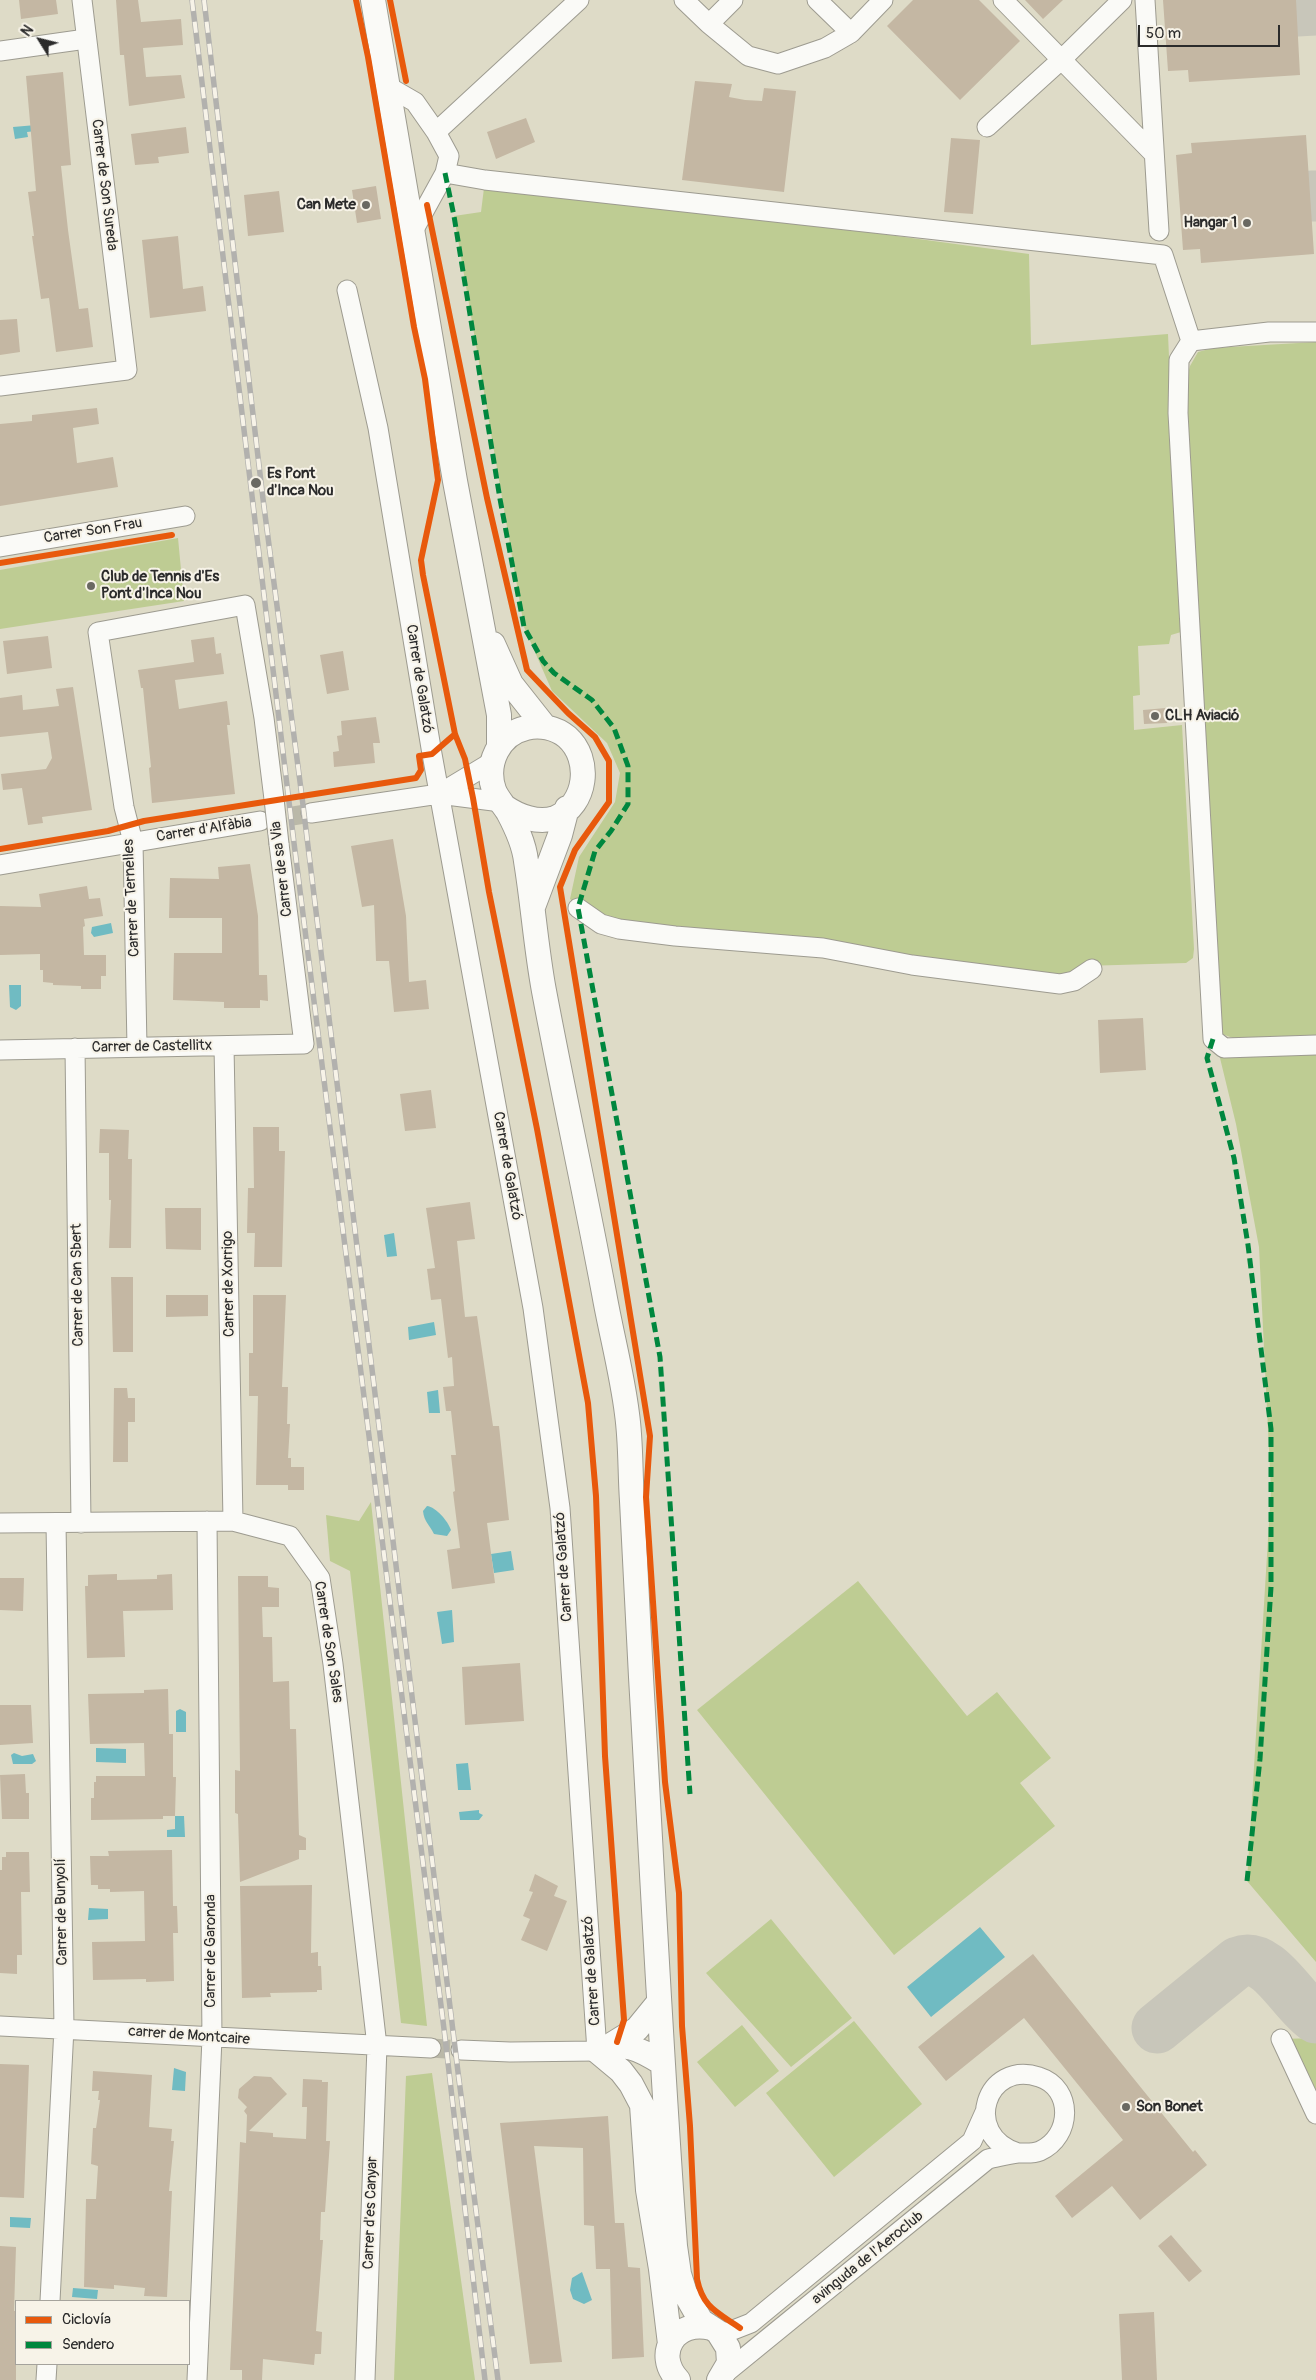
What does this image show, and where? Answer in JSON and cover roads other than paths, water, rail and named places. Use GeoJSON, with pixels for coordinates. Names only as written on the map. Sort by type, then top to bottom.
{"type":"FeatureCollection","features":[{"type":"Feature","properties":{"kind":"main road"},"geometry":{"type":"LineString","coordinates":[[373,0],[412,233],[499,715],[495,754],[490,773],[493,787],[503,804],[524,851],[544,987],[627,1415],[662,2064],[679,2274],[673,2340],[668,2352],[672,2376]]}},
{"type":"Feature","properties":{"kind":"main road"},"geometry":{"type":"LineString","coordinates":[[483,627],[499,655],[511,684],[545,727]]}},
{"type":"Feature","properties":{"kind":"main road"},"geometry":{"type":"LineString","coordinates":[[495,754],[508,736],[519,730],[532,726],[545,727],[560,732],[571,741],[579,753],[584,768],[583,783],[577,797],[555,818],[541,819],[516,814],[503,804]]}},
{"type":"Feature","properties":{"kind":"main road"},"geometry":{"type":"LineString","coordinates":[[532,911],[567,808]]}},
{"type":"Feature","properties":{"kind":"main road"},"geometry":{"type":"LineString","coordinates":[[604,2048],[637,2029],[659,2002]]}},
{"type":"Feature","properties":{"kind":"main road"},"geometry":{"type":"LineString","coordinates":[[604,2048],[631,2048],[647,2054],[662,2064]]}},
{"type":"Feature","properties":{"kind":"main road"},"geometry":{"type":"LineString","coordinates":[[604,2048],[632,2084],[642,2105],[648,2190],[673,2340]]}},
{"type":"Feature","properties":{"kind":"main road"},"geometry":{"type":"LineString","coordinates":[[679,2274],[684,2293],[702,2321],[725,2341],[729,2356],[727,2369],[721,2377]]}},
{"type":"Feature","properties":{"kind":"main road"},"geometry":{"type":"LineString","coordinates":[[673,2340],[689,2327],[703,2326],[714,2330]]}},
{"type":"Feature","properties":{"kind":"street","name":"Carrer de Son Sureda"},"geometry":{"type":"LineString","coordinates":[[0,386],[127,370],[82,0]]}},
{"type":"Feature","properties":{"kind":"street"},"geometry":{"type":"LineString","coordinates":[[436,132],[579,0]]}},
{"type":"Feature","properties":{"kind":"street"},"geometry":{"type":"LineString","coordinates":[[684,0],[709,24],[748,56],[778,64],[825,48],[851,33],[883,0]]}},
{"type":"Feature","properties":{"kind":"street"},"geometry":{"type":"LineString","coordinates":[[709,24],[733,0]]}},
{"type":"Feature","properties":{"kind":"street"},"geometry":{"type":"LineString","coordinates":[[817,0],[851,33]]}},
{"type":"Feature","properties":{"kind":"street"},"geometry":{"type":"LineString","coordinates":[[1003,0],[1154,154]]}},
{"type":"Feature","properties":{"kind":"street"},"geometry":{"type":"LineString","coordinates":[[987,127],[1061,60],[1122,0]]}},
{"type":"Feature","properties":{"kind":"street"},"geometry":{"type":"LineString","coordinates":[[1145,0],[1159,231]]}},
{"type":"Feature","properties":{"kind":"street"},"geometry":{"type":"LineString","coordinates":[[0,51],[86,39]]}},
{"type":"Feature","properties":{"kind":"street"},"geometry":{"type":"LineString","coordinates":[[389,88],[415,102],[436,132],[449,156],[446,173],[412,233]]}},
{"type":"Feature","properties":{"kind":"street"},"geometry":{"type":"LineString","coordinates":[[446,173],[485,180],[1163,255],[1190,341],[1179,360],[1178,413],[1213,1039],[1224,1048],[1316,1045]]}},
{"type":"Feature","properties":{"kind":"street","name":"Carrer de Galatzó"},"geometry":{"type":"LineString","coordinates":[[347,290],[378,428],[439,794],[533,1308],[560,1508],[604,2048]]}},
{"type":"Feature","properties":{"kind":"street"},"geometry":{"type":"LineString","coordinates":[[1190,341],[1269,332],[1316,332]]}},
{"type":"Feature","properties":{"kind":"street","name":"Carrer Son Frau"},"geometry":{"type":"LineString","coordinates":[[0,546],[185,516]]}},
{"type":"Feature","properties":{"kind":"street","name":"Carrer de sa Via"},"geometry":{"type":"LineString","coordinates":[[98,632],[245,605],[264,718],[304,1044]]}},
{"type":"Feature","properties":{"kind":"street","name":"Carrer de Ternelles"},"geometry":{"type":"LineString","coordinates":[[98,632],[124,807],[133,842],[137,1047]]}},
{"type":"Feature","properties":{"kind":"street"},"geometry":{"type":"LineString","coordinates":[[439,794],[495,754]]}},
{"type":"Feature","properties":{"kind":"street"},"geometry":{"type":"LineString","coordinates":[[311,813],[439,794],[503,804]]}},
{"type":"Feature","properties":{"kind":"street","name":"Carrer d'Alfàbia"},"geometry":{"type":"LineString","coordinates":[[0,865],[260,821]]}},
{"type":"Feature","properties":{"kind":"street"},"geometry":{"type":"LineString","coordinates":[[578,908],[601,924],[619,929],[675,936],[823,948],[912,965],[1060,984],[1074,981],[1092,969]]}},
{"type":"Feature","properties":{"kind":"street","name":"Carrer de Castellitx"},"geometry":{"type":"LineString","coordinates":[[0,1050],[304,1044]]}},
{"type":"Feature","properties":{"kind":"street","name":"Carrer de Xorrigo"},"geometry":{"type":"LineString","coordinates":[[224,1046],[234,1521]]}},
{"type":"Feature","properties":{"kind":"street","name":"Carrer de Can Sbert"},"geometry":{"type":"LineString","coordinates":[[75,1048],[81,1522]]}},
{"type":"Feature","properties":{"kind":"street","name":"Carrer de Garonda"},"geometry":{"type":"LineString","coordinates":[[197,2380],[212,2038],[208,1521]]}},
{"type":"Feature","properties":{"kind":"street","name":"Carrer de Son Sales"},"geometry":{"type":"LineString","coordinates":[[0,1523],[234,1521],[290,1536],[320,1578],[333,1664],[377,2046]]}},
{"type":"Feature","properties":{"kind":"street","name":"Carrer de Bunyolí"},"geometry":{"type":"LineString","coordinates":[[50,2300],[64,2028],[56,1523]]}},
{"type":"Feature","properties":{"kind":"street","name":"carrer de Montcaire"},"geometry":{"type":"LineString","coordinates":[[0,2026],[430,2048]]}},
{"type":"Feature","properties":{"kind":"street"},"geometry":{"type":"LineString","coordinates":[[1281,2039],[1316,2114]]}},
{"type":"Feature","properties":{"kind":"street","name":"Carrer d'es Canyar"},"geometry":{"type":"LineString","coordinates":[[365,2380],[377,2046]]}},
{"type":"Feature","properties":{"kind":"street"},"geometry":{"type":"LineString","coordinates":[[461,2050],[510,2052],[604,2048]]}},
{"type":"Feature","properties":{"kind":"street","name":"avinguda de l'Aeroclub"},"geometry":{"type":"LineString","coordinates":[[714,2330],[728,2332],[747,2325],[972,2141],[992,2091],[1010,2077],[1021,2074],[1043,2078],[1060,2094],[1064,2104],[1065,2115],[1058,2137],[1040,2151],[988,2159],[721,2377]]}},
{"type":"Feature","properties":{"kind":"street"},"geometry":{"type":"LineString","coordinates":[[985,2112],[986,2124],[994,2139],[1007,2150],[1018,2153]]}},
{"type":"Feature","properties":{"kind":"street"},"geometry":{"type":"LineString","coordinates":[[46,2380],[47,2365]]}},
{"type":"Feature","properties":{"kind":"water"},"geometry":{"type":"Polygon","coordinates":[[[36,125],[36,131],[27,132],[28,137],[15,139],[13,127],[36,125]]]}},
{"type":"Feature","properties":{"kind":"water"},"geometry":{"type":"Polygon","coordinates":[[[111,923],[113,933],[94,937],[91,933],[92,927],[111,923]]]}},
{"type":"Feature","properties":{"kind":"water"},"geometry":{"type":"Polygon","coordinates":[[[9,985],[21,985],[21,1006],[16,1010],[10,1007],[9,985]]]}},
{"type":"Feature","properties":{"kind":"water"},"geometry":{"type":"Polygon","coordinates":[[[394,1233],[397,1256],[387,1257],[384,1235],[394,1233]]]}},
{"type":"Feature","properties":{"kind":"water"},"geometry":{"type":"Polygon","coordinates":[[[434,1322],[436,1335],[409,1340],[408,1327],[434,1322]]]}},
{"type":"Feature","properties":{"kind":"water"},"geometry":{"type":"Polygon","coordinates":[[[438,1390],[440,1413],[429,1413],[427,1392],[438,1390]]]}},
{"type":"Feature","properties":{"kind":"water"},"geometry":{"type":"Polygon","coordinates":[[[427,1506],[438,1512],[447,1523],[451,1530],[447,1536],[434,1534],[426,1521],[423,1511],[427,1506]]]}},
{"type":"Feature","properties":{"kind":"water"},"geometry":{"type":"Polygon","coordinates":[[[511,1551],[514,1570],[494,1573],[491,1554],[511,1551]]]}},
{"type":"Feature","properties":{"kind":"water"},"geometry":{"type":"Polygon","coordinates":[[[452,1610],[454,1642],[442,1644],[437,1612],[452,1610]]]}},
{"type":"Feature","properties":{"kind":"water"},"geometry":{"type":"Polygon","coordinates":[[[180,1709],[186,1712],[186,1732],[176,1732],[176,1711],[180,1709]]]}},
{"type":"Feature","properties":{"kind":"water"},"geometry":{"type":"Polygon","coordinates":[[[96,1748],[126,1749],[126,1763],[96,1762],[96,1748]]]}},
{"type":"Feature","properties":{"kind":"water"},"geometry":{"type":"Polygon","coordinates":[[[14,1753],[22,1756],[33,1754],[36,1761],[32,1764],[13,1764],[11,1755],[14,1753]]]}},
{"type":"Feature","properties":{"kind":"water"},"geometry":{"type":"Polygon","coordinates":[[[468,1763],[471,1790],[458,1790],[456,1764],[468,1763]]]}},
{"type":"Feature","properties":{"kind":"water"},"geometry":{"type":"Polygon","coordinates":[[[479,1810],[479,1813],[483,1815],[479,1820],[460,1820],[459,1812],[479,1810]]]}},
{"type":"Feature","properties":{"kind":"water"},"geometry":{"type":"Polygon","coordinates":[[[175,1816],[184,1816],[185,1837],[167,1837],[167,1830],[175,1829],[175,1816]]]}},
{"type":"Feature","properties":{"kind":"water"},"geometry":{"type":"Polygon","coordinates":[[[89,1908],[108,1909],[108,1919],[88,1920],[89,1908]]]}},
{"type":"Feature","properties":{"kind":"water"},"geometry":{"type":"Polygon","coordinates":[[[980,1927],[1005,1957],[931,2017],[907,1987],[980,1927]]]}},
{"type":"Feature","properties":{"kind":"water"},"geometry":{"type":"Polygon","coordinates":[[[174,2068],[186,2072],[185,2091],[172,2090],[174,2068]]]}},
{"type":"Feature","properties":{"kind":"water"},"geometry":{"type":"Polygon","coordinates":[[[10,2217],[31,2218],[30,2228],[10,2227],[10,2217]]]}},
{"type":"Feature","properties":{"kind":"water"},"geometry":{"type":"Polygon","coordinates":[[[582,2272],[592,2300],[584,2304],[573,2299],[570,2290],[572,2278],[582,2272]]]}},
{"type":"Feature","properties":{"kind":"water"},"geometry":{"type":"Polygon","coordinates":[[[73,2288],[98,2290],[97,2299],[72,2297],[73,2288]]]}},
{"type":"Feature","properties":{"kind":"tunnel"},"geometry":{"type":"LineString","coordinates":[[261,821],[311,813]]}},
{"type":"Feature","properties":{"kind":"tunnel"},"geometry":{"type":"LineString","coordinates":[[431,2048],[461,2050]]}},
{"type":"Feature","properties":{"kind":"railway"},"geometry":{"type":"LineString","coordinates":[[192,0],[294,843],[444,2029],[485,2380]]}},
{"type":"Feature","properties":{"kind":"railway"},"geometry":{"type":"LineString","coordinates":[[204,0],[263,499],[302,797],[458,2072],[498,2380]]}},
{"type":"Feature","properties":{"kind":"place","name":"Can Mete"},"geometry":{"type":"Point","coordinates":[366,205]}},
{"type":"Feature","properties":{"kind":"place","name":"Hangar 1"},"geometry":{"type":"Point","coordinates":[1247,223]}},
{"type":"Feature","properties":{"kind":"place","name":"Es Pont d'Inca Nou"},"geometry":{"type":"Point","coordinates":[256,483]}},
{"type":"Feature","properties":{"kind":"place","name":"Club de Tennis d'Es Pont d'Inca Nou"},"geometry":{"type":"Point","coordinates":[91,586]}},
{"type":"Feature","properties":{"kind":"place","name":"CLH Aviació"},"geometry":{"type":"Point","coordinates":[1155,716]}},
{"type":"Feature","properties":{"kind":"place","name":"Son Bonet"},"geometry":{"type":"Point","coordinates":[1126,2107]}}]}
